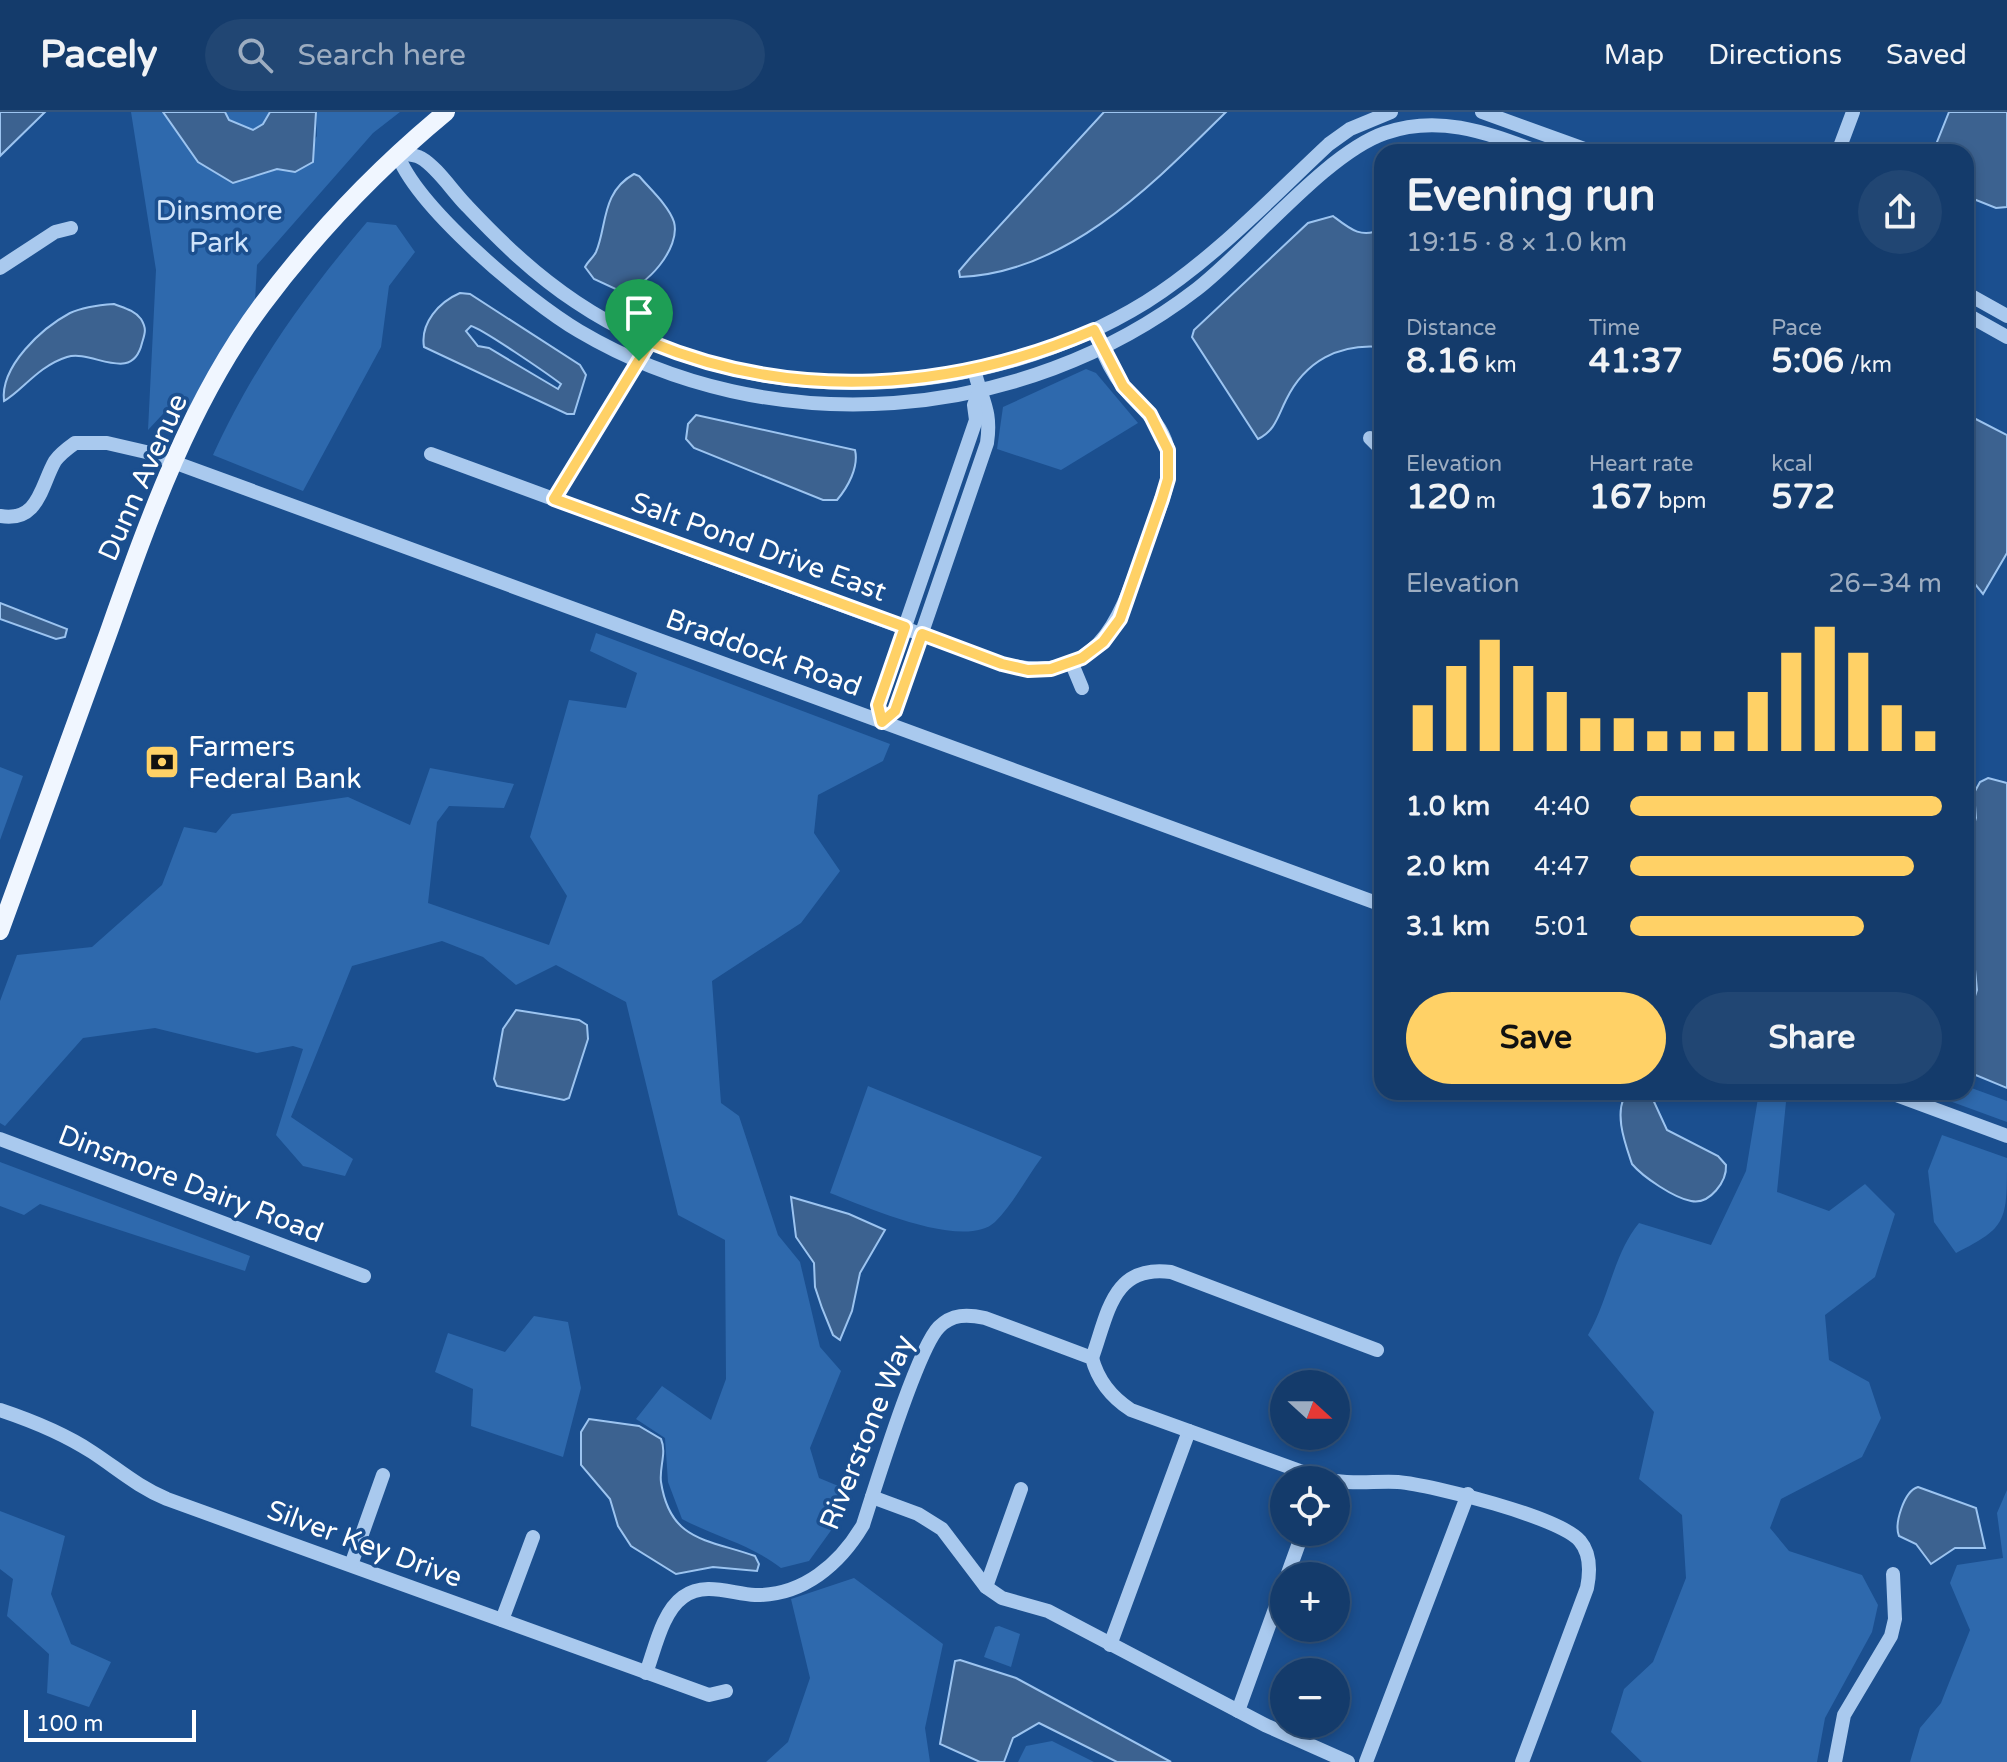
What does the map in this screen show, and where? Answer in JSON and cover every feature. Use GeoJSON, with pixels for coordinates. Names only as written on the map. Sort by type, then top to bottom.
{"type":"FeatureCollection","features":[{"type":"Feature","properties":{"kind":"main road","name":"Dunn Avenue"},"geometry":{"type":"LineString","coordinates":[[0,931],[173,463],[214,384],[261,307],[346,203],[397,153],[446,112]]}},
{"type":"Feature","properties":{"kind":"street"},"geometry":{"type":"LineString","coordinates":[[397,153],[421,158],[542,279],[593,313],[650,342],[741,370],[828,382],[920,380],[1018,359],[1094,330],[1148,300],[1203,260],[1329,144],[1350,129],[1391,112]]}},
{"type":"Feature","properties":{"kind":"street"},"geometry":{"type":"LineString","coordinates":[[1841,144],[1853,112]]}},
{"type":"Feature","properties":{"kind":"street"},"geometry":{"type":"LineString","coordinates":[[1483,131],[1487,113],[1571,144]]}},
{"type":"Feature","properties":{"kind":"street"},"geometry":{"type":"LineString","coordinates":[[397,153],[404,174],[487,262],[566,323],[639,361],[731,391],[818,404],[873,405],[979,392],[1027,378],[1101,348],[1159,316],[1196,290],[1356,147],[1382,134],[1435,124],[1483,131],[1518,144]]}},
{"type":"Feature","properties":{"kind":"street"},"geometry":{"type":"LineString","coordinates":[[0,268],[55,232],[71,228]]}},
{"type":"Feature","properties":{"kind":"street"},"geometry":{"type":"LineString","coordinates":[[1974,297],[2007,316]]}},
{"type":"Feature","properties":{"kind":"street"},"geometry":{"type":"LineString","coordinates":[[1974,318],[2007,337]]}},
{"type":"Feature","properties":{"kind":"street"},"geometry":{"type":"LineString","coordinates":[[1082,688],[1072,664],[1103,642],[1120,619],[1168,479],[1168,450],[1163,434],[1150,414],[1123,386],[1094,330]]}},
{"type":"Feature","properties":{"kind":"street"},"geometry":{"type":"LineString","coordinates":[[554,499],[650,342]]}},
{"type":"Feature","properties":{"kind":"street"},"geometry":{"type":"LineString","coordinates":[[974,369],[979,392],[988,404],[987,443],[895,711],[882,722],[878,705],[976,420],[974,405],[979,392]]}},
{"type":"Feature","properties":{"kind":"street"},"geometry":{"type":"LineString","coordinates":[[1370,438],[1374,442]]}},
{"type":"Feature","properties":{"kind":"street","name":"Braddock Road"},"geometry":{"type":"LineString","coordinates":[[0,516],[19,516],[33,507],[42,495],[55,462],[75,443],[107,443],[173,463],[1374,902]]}},
{"type":"Feature","properties":{"kind":"street","name":"Salt Pond Drive East"},"geometry":{"type":"LineString","coordinates":[[431,454],[1028,670],[1072,664]]}},
{"type":"Feature","properties":{"kind":"street"},"geometry":{"type":"LineString","coordinates":[[1910,1100],[2007,1136]]}},
{"type":"Feature","properties":{"kind":"street","name":"Dinsmore Dairy Road"},"geometry":{"type":"LineString","coordinates":[[0,1139],[364,1276]]}},
{"type":"Feature","properties":{"kind":"street"},"geometry":{"type":"LineString","coordinates":[[1285,1466],[1131,1410],[1114,1398],[1096,1372],[1092,1358],[1115,1294],[1126,1280],[1140,1265],[1171,1272],[1377,1350]]}},
{"type":"Feature","properties":{"kind":"street","name":"Riverstone Way"},"geometry":{"type":"LineString","coordinates":[[646,1673],[664,1623],[683,1597],[700,1590],[720,1589],[756,1595],[791,1589],[823,1574],[850,1547],[863,1525],[929,1342],[952,1310],[985,1318],[1092,1358]]}},
{"type":"Feature","properties":{"kind":"street","name":"Silver Key Drive"},"geometry":{"type":"LineString","coordinates":[[0,1410],[54,1429],[93,1452],[138,1486],[709,1695],[726,1691]]}},
{"type":"Feature","properties":{"kind":"street"},"geometry":{"type":"LineString","coordinates":[[1110,1645],[1189,1431]]}},
{"type":"Feature","properties":{"kind":"street"},"geometry":{"type":"LineString","coordinates":[[351,1565],[383,1475]]}},
{"type":"Feature","properties":{"kind":"street"},"geometry":{"type":"LineString","coordinates":[[1350,1481],[1397,1482],[1468,1494],[1562,1529],[1579,1539],[1594,1557],[1587,1588],[1522,1762]]}},
{"type":"Feature","properties":{"kind":"street"},"geometry":{"type":"LineString","coordinates":[[986,1587],[1021,1489]]}},
{"type":"Feature","properties":{"kind":"street"},"geometry":{"type":"LineString","coordinates":[[1366,1762],[1468,1494]]}},
{"type":"Feature","properties":{"kind":"street"},"geometry":{"type":"LineString","coordinates":[[872,1497],[918,1514],[942,1529],[986,1587],[1002,1598],[1048,1611],[1238,1711],[1348,1762]]}},
{"type":"Feature","properties":{"kind":"street"},"geometry":{"type":"LineString","coordinates":[[502,1620],[533,1537]]}},
{"type":"Feature","properties":{"kind":"street"},"geometry":{"type":"LineString","coordinates":[[1835,1762],[1839,1729],[1847,1707],[1891,1636],[1895,1619],[1893,1574]]}},
{"type":"Feature","properties":{"kind":"street"},"geometry":{"type":"LineString","coordinates":[[1238,1711],[1270,1623]]}},
{"type":"Feature","properties":{"kind":"green space","name":"Dinsmore Park"},"geometry":{"type":"Polygon","coordinates":[[[131,112],[163,112],[233,183],[277,169],[295,172],[317,136],[316,112],[400,112],[373,133],[257,265],[255,301],[188,411],[175,401],[148,430],[156,270],[131,112]]]}},
{"type":"Feature","properties":{"kind":"green space"},"geometry":{"type":"Polygon","coordinates":[[[225,112],[270,112],[263,124],[253,130],[229,120],[225,112]]]}},
{"type":"Feature","properties":{"kind":"green space"},"geometry":{"type":"Polygon","coordinates":[[[367,222],[396,225],[415,252],[389,286],[381,347],[303,491],[213,455],[263,361],[322,278],[367,222]]]}},
{"type":"Feature","properties":{"kind":"green space"},"geometry":{"type":"Polygon","coordinates":[[[1086,369],[1096,373],[1138,423],[1061,470],[997,449],[1003,407],[1086,369]]]}},
{"type":"Feature","properties":{"kind":"green space"},"geometry":{"type":"Polygon","coordinates":[[[596,633],[890,744],[883,761],[818,795],[814,833],[840,871],[801,923],[712,981],[721,1103],[739,1116],[778,1235],[800,1262],[820,1347],[841,1371],[810,1448],[819,1478],[848,1490],[840,1518],[809,1561],[781,1568],[745,1547],[682,1519],[668,1482],[665,1438],[636,1419],[662,1386],[711,1420],[726,1379],[725,1240],[678,1215],[626,1002],[556,965],[516,985],[483,957],[442,941],[352,966],[291,1117],[353,1159],[345,1176],[303,1166],[276,1135],[303,1049],[293,1046],[257,1053],[155,1028],[83,1038],[5,1126],[0,1123],[0,1001],[17,955],[92,947],[162,885],[184,827],[216,833],[232,814],[348,797],[410,825],[430,768],[514,784],[504,808],[449,806],[437,822],[428,903],[549,945],[567,896],[530,837],[569,700],[626,708],[637,673],[590,651],[596,633]]]}},
{"type":"Feature","properties":{"kind":"green space"},"geometry":{"type":"Polygon","coordinates":[[[0,767],[23,776],[0,840],[0,767]]]}},
{"type":"Feature","properties":{"kind":"green space"},"geometry":{"type":"Polygon","coordinates":[[[868,1086],[1042,1157],[1002,1215],[980,1230],[961,1232],[938,1229],[889,1216],[830,1193],[868,1086]]]}},
{"type":"Feature","properties":{"kind":"green space"},"geometry":{"type":"Polygon","coordinates":[[[1974,1089],[2007,1101],[2007,1122],[1947,1100],[1974,1100],[1974,1089]]]}},
{"type":"Feature","properties":{"kind":"green space"},"geometry":{"type":"Polygon","coordinates":[[[1758,1100],[1786,1100],[1777,1192],[1829,1211],[1865,1184],[1895,1214],[1875,1277],[1825,1315],[1829,1360],[1869,1382],[1881,1418],[1862,1457],[1781,1499],[1770,1528],[1789,1551],[1862,1575],[1878,1605],[1872,1632],[1825,1718],[1817,1762],[1642,1762],[1611,1732],[1624,1689],[1653,1662],[1686,1578],[1682,1515],[1639,1479],[1654,1412],[1588,1335],[1623,1249],[1639,1223],[1711,1245],[1746,1171],[1758,1100]]]}},
{"type":"Feature","properties":{"kind":"green space"},"geometry":{"type":"Polygon","coordinates":[[[1942,1135],[2007,1158],[2006,1196],[2001,1220],[1985,1236],[1956,1253],[1934,1222],[1928,1171],[1942,1135]]]}},
{"type":"Feature","properties":{"kind":"green space"},"geometry":{"type":"Polygon","coordinates":[[[0,1162],[250,1256],[245,1271],[40,1204],[24,1215],[0,1206],[0,1162]]]}},
{"type":"Feature","properties":{"kind":"green space"},"geometry":{"type":"Polygon","coordinates":[[[534,1316],[568,1322],[581,1388],[563,1457],[471,1426],[473,1389],[435,1372],[448,1333],[505,1352],[534,1316]]]}},
{"type":"Feature","properties":{"kind":"green space"},"geometry":{"type":"Polygon","coordinates":[[[2007,1490],[2007,1762],[1910,1762],[1920,1728],[1941,1703],[1970,1630],[1950,1583],[1957,1565],[2003,1558],[1997,1513],[2007,1490]]]}},
{"type":"Feature","properties":{"kind":"green space"},"geometry":{"type":"Polygon","coordinates":[[[0,1511],[65,1536],[51,1594],[71,1644],[111,1662],[89,1707],[47,1693],[49,1654],[7,1616],[13,1579],[0,1569],[0,1511]]]}},
{"type":"Feature","properties":{"kind":"green space"},"geometry":{"type":"Polygon","coordinates":[[[854,1578],[943,1644],[925,1728],[930,1762],[766,1762],[788,1742],[810,1678],[791,1599],[854,1578]]]}},
{"type":"Feature","properties":{"kind":"green space"},"geometry":{"type":"Polygon","coordinates":[[[995,1627],[1020,1634],[1011,1667],[984,1657],[995,1627]]]}},
{"type":"Feature","properties":{"kind":"green space"},"geometry":{"type":"Polygon","coordinates":[[[1052,1741],[1094,1762],[1018,1762],[1026,1746],[1052,1741]]]}},
{"type":"Feature","properties":{"kind":"shaded area"},"geometry":{"type":"Polygon","coordinates":[[[0,112],[45,112],[0,156],[0,112]]]}},
{"type":"Feature","properties":{"kind":"shaded area"},"geometry":{"type":"Polygon","coordinates":[[[163,112],[225,112],[229,120],[253,130],[263,124],[270,112],[316,112],[313,162],[295,172],[277,169],[233,183],[198,162],[163,112]]]}},
{"type":"Feature","properties":{"kind":"shaded area"},"geometry":{"type":"Polygon","coordinates":[[[1104,112],[1226,112],[1139,194],[1073,242],[1037,260],[999,272],[960,277],[959,271],[971,257],[1104,112]]]}},
{"type":"Feature","properties":{"kind":"shaded area"},"geometry":{"type":"Polygon","coordinates":[[[1949,112],[2007,112],[2007,207],[1996,208],[1974,199],[1974,144],[1936,144],[1949,112]]]}},
{"type":"Feature","properties":{"kind":"shaded area"},"geometry":{"type":"Polygon","coordinates":[[[634,174],[668,210],[675,232],[660,265],[641,283],[622,292],[594,279],[585,267],[596,252],[610,200],[623,181],[634,174]]]}},
{"type":"Feature","properties":{"kind":"shaded area"},"geometry":{"type":"Polygon","coordinates":[[[1333,216],[1362,233],[1374,232],[1374,347],[1338,352],[1313,365],[1294,386],[1272,427],[1258,439],[1192,337],[1194,330],[1308,223],[1333,216]]]}},
{"type":"Feature","properties":{"kind":"shaded area"},"geometry":{"type":"Polygon","coordinates":[[[460,293],[470,294],[580,365],[586,375],[574,414],[567,414],[424,347],[428,322],[438,308],[460,293]],[[471,326],[466,331],[478,346],[489,348],[558,389],[561,384],[471,326]]]}},
{"type":"Feature","properties":{"kind":"shaded area"},"geometry":{"type":"Polygon","coordinates":[[[114,304],[132,311],[145,328],[137,355],[130,362],[120,364],[88,357],[67,357],[47,366],[4,401],[9,375],[16,362],[47,328],[70,313],[114,304]]]}},
{"type":"Feature","properties":{"kind":"shaded area"},"geometry":{"type":"Polygon","coordinates":[[[696,415],[855,450],[852,476],[837,500],[823,500],[694,448],[686,439],[688,424],[696,415]]]}},
{"type":"Feature","properties":{"kind":"shaded area"},"geometry":{"type":"Polygon","coordinates":[[[1974,418],[2007,435],[2007,553],[1983,594],[1974,583],[1974,418]]]}},
{"type":"Feature","properties":{"kind":"shaded area"},"geometry":{"type":"Polygon","coordinates":[[[0,603],[67,629],[65,637],[56,639],[0,619],[0,603]]]}},
{"type":"Feature","properties":{"kind":"shaded area"},"geometry":{"type":"Polygon","coordinates":[[[1988,778],[2007,783],[2007,1088],[1974,1074],[1974,999],[1977,990],[1974,959],[1974,793],[1980,782],[1988,778]]]}},
{"type":"Feature","properties":{"kind":"shaded area"},"geometry":{"type":"Polygon","coordinates":[[[516,1010],[579,1020],[587,1025],[588,1039],[569,1098],[564,1100],[497,1086],[494,1079],[503,1029],[516,1010]]]}},
{"type":"Feature","properties":{"kind":"shaded area"},"geometry":{"type":"Polygon","coordinates":[[[1623,1100],[1653,1100],[1667,1130],[1718,1156],[1726,1165],[1726,1171],[1711,1196],[1698,1201],[1684,1199],[1643,1175],[1632,1164],[1624,1137],[1623,1100]]]}},
{"type":"Feature","properties":{"kind":"shaded area"},"geometry":{"type":"Polygon","coordinates":[[[791,1197],[849,1214],[885,1230],[860,1273],[852,1311],[840,1340],[833,1335],[822,1308],[815,1287],[814,1263],[796,1237],[791,1197]]]}},
{"type":"Feature","properties":{"kind":"shaded area"},"geometry":{"type":"Polygon","coordinates":[[[589,1419],[639,1426],[661,1439],[661,1482],[673,1516],[693,1535],[755,1556],[759,1564],[757,1571],[713,1567],[676,1574],[631,1546],[618,1526],[610,1499],[581,1465],[581,1432],[589,1419]]]}},
{"type":"Feature","properties":{"kind":"shaded area"},"geometry":{"type":"Polygon","coordinates":[[[1918,1487],[1976,1508],[1985,1548],[1955,1548],[1931,1564],[1916,1544],[1899,1536],[1901,1508],[1908,1495],[1918,1487]]]}},
{"type":"Feature","properties":{"kind":"shaded area"},"geometry":{"type":"Polygon","coordinates":[[[955,1661],[1016,1678],[1171,1762],[1117,1762],[1039,1723],[1013,1738],[1004,1762],[980,1762],[940,1744],[955,1661]]]}},
{"type":"Feature","properties":{"kind":"place","name":"Farmers Federal Bank"},"geometry":{"type":"Point","coordinates":[162,762]}},
{"type":"Feature","properties":{"kind":"route"},"geometry":{"type":"LineString","coordinates":[[1094,330],[1123,386],[1150,414],[1163,434],[1168,450],[1168,479],[1120,619],[1103,642],[1082,658],[1051,669],[1028,670],[1002,664],[922,634],[895,711],[882,722],[878,705],[905,627],[554,499],[639,361],[650,342],[698,359],[783,378],[870,383],[920,380],[1018,359],[1094,330]]}}]}
